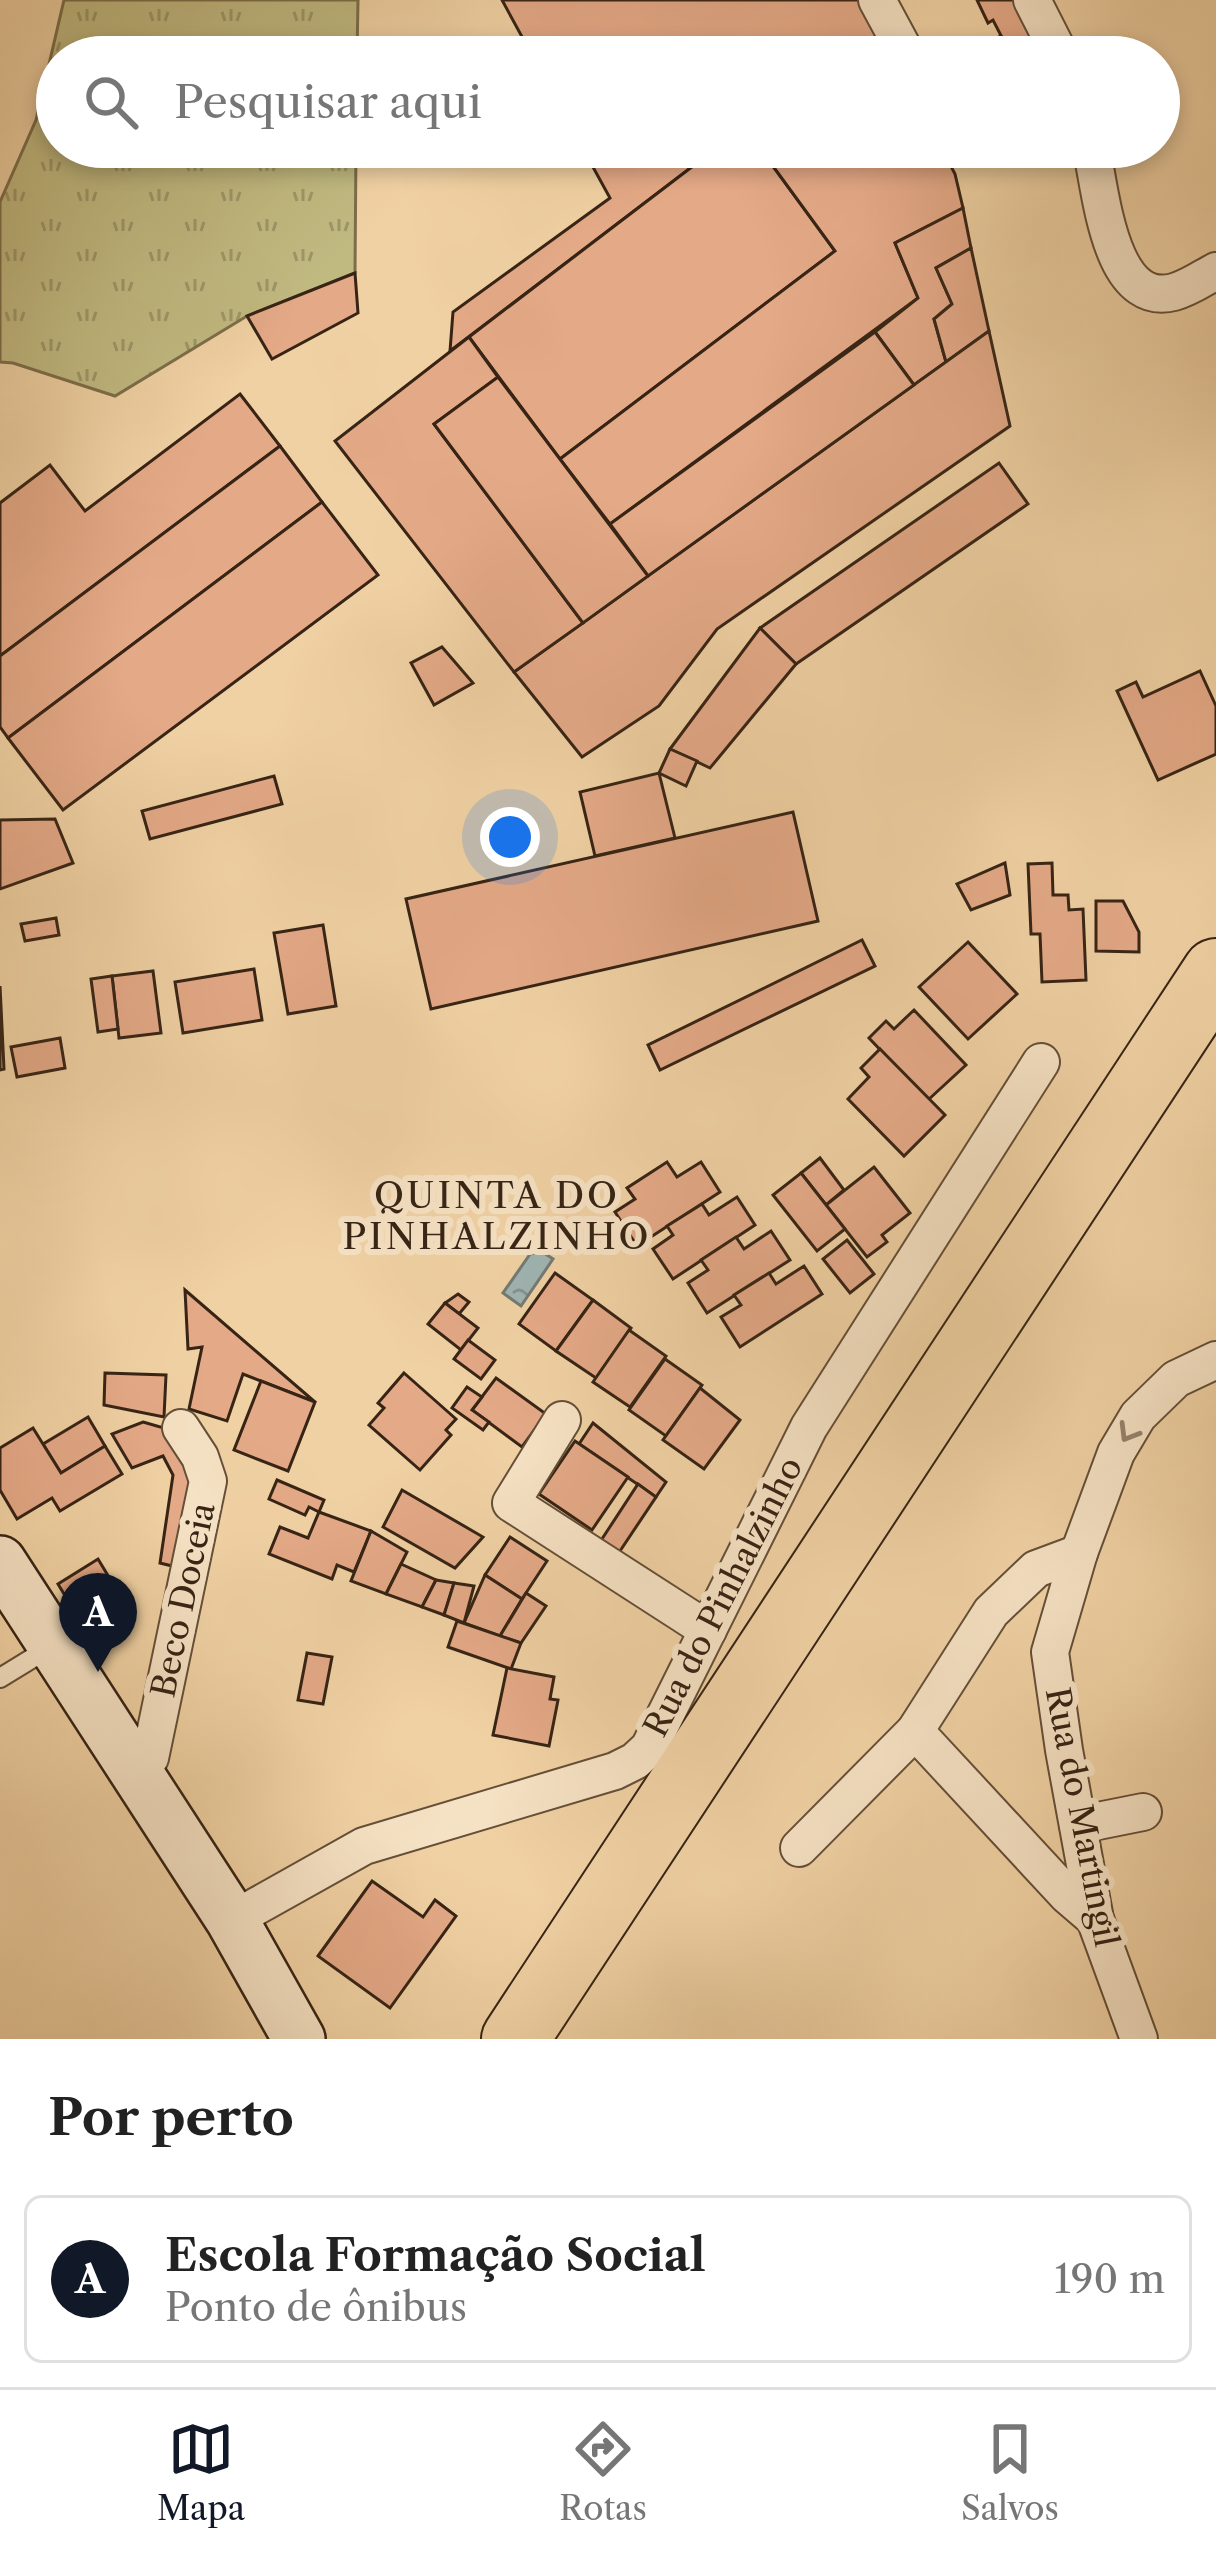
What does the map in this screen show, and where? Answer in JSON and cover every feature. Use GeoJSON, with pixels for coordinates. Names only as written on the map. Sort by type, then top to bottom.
{"type":"FeatureCollection","features":[{"type":"Feature","properties":{"kind":"highway"},"geometry":{"type":"LineString","coordinates":[[515,2039],[1216,972]]}},
{"type":"Feature","properties":{"kind":"highway"},"geometry":{"type":"LineString","coordinates":[[563,2039],[1216,1045]]}},
{"type":"Feature","properties":{"kind":"main road"},"geometry":{"type":"LineString","coordinates":[[0,1562],[232,1920],[299,2039]]}},
{"type":"Feature","properties":{"kind":"street"},"geometry":{"type":"LineString","coordinates":[[878,0],[897,36]]}},
{"type":"Feature","properties":{"kind":"street"},"geometry":{"type":"LineString","coordinates":[[1032,0],[1050,36]]}},
{"type":"Feature","properties":{"kind":"street"},"geometry":{"type":"LineString","coordinates":[[1095,168],[1114,247],[1124,273],[1136,286],[1151,293],[1172,293],[1216,271]]}},
{"type":"Feature","properties":{"kind":"street","name":"Rua do Pinhalzinho"},"geometry":{"type":"LineString","coordinates":[[232,1920],[364,1846],[615,1771],[649,1748],[809,1427],[1041,1062]]}},
{"type":"Feature","properties":{"kind":"street","name":"Rua do Martingil"},"geometry":{"type":"LineString","coordinates":[[1139,2039],[1095,1919],[1051,1652],[1079,1553],[1116,1454],[1138,1416],[1176,1379],[1216,1360]]}},
{"type":"Feature","properties":{"kind":"street"},"geometry":{"type":"LineString","coordinates":[[562,1420],[511,1503],[708,1630]]}},
{"type":"Feature","properties":{"kind":"street","name":"Beco Doceia"},"geometry":{"type":"LineString","coordinates":[[136,1773],[150,1758],[208,1481],[200,1457],[181,1429]]}},
{"type":"Feature","properties":{"kind":"street"},"geometry":{"type":"LineString","coordinates":[[799,1848],[916,1732],[991,1612],[1036,1569],[1079,1553]]}},
{"type":"Feature","properties":{"kind":"street"},"geometry":{"type":"LineString","coordinates":[[916,1732],[1067,1895],[1095,1919]]}},
{"type":"Feature","properties":{"kind":"street"},"geometry":{"type":"LineString","coordinates":[[1078,1826],[1143,1812]]}},
{"type":"Feature","properties":{"kind":"lane"},"geometry":{"type":"LineString","coordinates":[[0,1678],[53,1645]]}},
{"type":"Feature","properties":{"kind":"green space"},"geometry":{"type":"Polygon","coordinates":[[[64,0],[358,0],[357,36],[56,36],[64,0]]]}},
{"type":"Feature","properties":{"kind":"green space"},"geometry":{"type":"Polygon","coordinates":[[[36,120],[36,168],[356,168],[355,273],[247,316],[115,396],[0,362],[0,202],[36,120]]]}},
{"type":"Feature","properties":{"kind":"water"},"geometry":{"type":"Polygon","coordinates":[[[535,1247],[553,1259],[521,1306],[503,1293],[535,1247]]]}},
{"type":"Feature","properties":{"kind":"building"},"geometry":{"type":"Polygon","coordinates":[[[502,0],[862,0],[881,36],[522,36],[502,0]]]}},
{"type":"Feature","properties":{"kind":"building"},"geometry":{"type":"Polygon","coordinates":[[[977,0],[1016,0],[1034,36],[1001,36],[993,20],[988,23],[977,0]]]}},
{"type":"Feature","properties":{"kind":"building"},"geometry":{"type":"Polygon","coordinates":[[[594,168],[690,168],[450,351],[453,312],[610,198],[594,168]]]}},
{"type":"Feature","properties":{"kind":"building"},"geometry":{"type":"Polygon","coordinates":[[[690,168],[774,168],[835,251],[560,459],[469,337],[690,168]]]}},
{"type":"Feature","properties":{"kind":"building"},"geometry":{"type":"Polygon","coordinates":[[[774,168],[952,168],[963,208],[895,243],[918,298],[610,524],[560,459],[835,251],[774,168]]]}},
{"type":"Feature","properties":{"kind":"building"},"geometry":{"type":"Polygon","coordinates":[[[963,208],[971,248],[936,268],[952,304],[934,319],[946,362],[914,385],[875,332],[918,298],[895,243],[963,208]]]}},
{"type":"Feature","properties":{"kind":"building"},"geometry":{"type":"Polygon","coordinates":[[[971,248],[989,331],[946,362],[934,319],[952,304],[936,268],[971,248]]]}},
{"type":"Feature","properties":{"kind":"building"},"geometry":{"type":"Polygon","coordinates":[[[355,273],[358,313],[272,359],[247,316],[355,273]]]}},
{"type":"Feature","properties":{"kind":"building"},"geometry":{"type":"Polygon","coordinates":[[[989,331],[1010,426],[717,629],[659,706],[582,757],[514,672],[989,331]]]}},
{"type":"Feature","properties":{"kind":"building"},"geometry":{"type":"Polygon","coordinates":[[[875,332],[914,385],[648,576],[610,524],[875,332]]]}},
{"type":"Feature","properties":{"kind":"building"},"geometry":{"type":"Polygon","coordinates":[[[469,337],[498,377],[434,424],[583,623],[514,672],[335,441],[469,337]]]}},
{"type":"Feature","properties":{"kind":"building"},"geometry":{"type":"Polygon","coordinates":[[[498,377],[648,576],[583,623],[434,424],[498,377]]]}},
{"type":"Feature","properties":{"kind":"building"},"geometry":{"type":"Polygon","coordinates":[[[240,394],[280,446],[0,656],[0,503],[50,465],[85,511],[240,394]]]}},
{"type":"Feature","properties":{"kind":"building"},"geometry":{"type":"Polygon","coordinates":[[[280,446],[322,502],[8,738],[0,727],[0,656],[280,446]]]}},
{"type":"Feature","properties":{"kind":"building"},"geometry":{"type":"Polygon","coordinates":[[[999,463],[1028,504],[796,664],[760,628],[999,463]]]}},
{"type":"Feature","properties":{"kind":"building"},"geometry":{"type":"Polygon","coordinates":[[[322,502],[378,575],[63,810],[8,738],[322,502]]]}},
{"type":"Feature","properties":{"kind":"building"},"geometry":{"type":"Polygon","coordinates":[[[760,628],[796,664],[710,768],[670,749],[760,628]]]}},
{"type":"Feature","properties":{"kind":"building"},"geometry":{"type":"Polygon","coordinates":[[[442,647],[473,683],[434,705],[411,663],[442,647]]]}},
{"type":"Feature","properties":{"kind":"building"},"geometry":{"type":"Polygon","coordinates":[[[1200,671],[1216,706],[1216,754],[1158,780],[1117,691],[1136,682],[1143,697],[1200,671]]]}},
{"type":"Feature","properties":{"kind":"building"},"geometry":{"type":"Polygon","coordinates":[[[670,749],[697,761],[686,786],[659,773],[670,749]]]}},
{"type":"Feature","properties":{"kind":"building"},"geometry":{"type":"Polygon","coordinates":[[[659,773],[675,838],[595,856],[580,792],[659,773]]]}},
{"type":"Feature","properties":{"kind":"building"},"geometry":{"type":"Polygon","coordinates":[[[274,776],[282,804],[150,839],[142,811],[274,776]]]}},
{"type":"Feature","properties":{"kind":"building"},"geometry":{"type":"Polygon","coordinates":[[[793,812],[818,921],[431,1009],[406,899],[793,812]]]}},
{"type":"Feature","properties":{"kind":"building"},"geometry":{"type":"Polygon","coordinates":[[[55,819],[73,863],[0,889],[0,820],[55,819]]]}},
{"type":"Feature","properties":{"kind":"building"},"geometry":{"type":"Polygon","coordinates":[[[1005,863],[1010,895],[971,910],[957,884],[1005,863]]]}},
{"type":"Feature","properties":{"kind":"building"},"geometry":{"type":"Polygon","coordinates":[[[1052,863],[1053,895],[1068,895],[1069,910],[1083,909],[1086,980],[1042,982],[1040,934],[1031,934],[1028,864],[1052,863]]]}},
{"type":"Feature","properties":{"kind":"building"},"geometry":{"type":"Polygon","coordinates":[[[1096,901],[1123,901],[1139,932],[1139,952],[1096,951],[1096,901]]]}},
{"type":"Feature","properties":{"kind":"building"},"geometry":{"type":"Polygon","coordinates":[[[56,918],[59,935],[25,941],[21,924],[56,918]]]}},
{"type":"Feature","properties":{"kind":"building"},"geometry":{"type":"Polygon","coordinates":[[[323,925],[336,1006],[288,1014],[274,933],[323,925]]]}},
{"type":"Feature","properties":{"kind":"building"},"geometry":{"type":"Polygon","coordinates":[[[862,940],[875,966],[660,1070],[648,1045],[862,940]]]}},
{"type":"Feature","properties":{"kind":"building"},"geometry":{"type":"Polygon","coordinates":[[[968,942],[1017,994],[968,1039],[919,987],[968,942]]]}},
{"type":"Feature","properties":{"kind":"building"},"geometry":{"type":"Polygon","coordinates":[[[254,969],[262,1020],[183,1033],[175,982],[254,969]]]}},
{"type":"Feature","properties":{"kind":"building"},"geometry":{"type":"Polygon","coordinates":[[[153,971],[161,1033],[119,1038],[112,976],[153,971]]]}},
{"type":"Feature","properties":{"kind":"building"},"geometry":{"type":"Polygon","coordinates":[[[112,976],[118,1029],[98,1032],[91,979],[112,976]]]}},
{"type":"Feature","properties":{"kind":"building"},"geometry":{"type":"Polygon","coordinates":[[[0,986],[4,1069],[0,1070],[0,986]]]}},
{"type":"Feature","properties":{"kind":"building"},"geometry":{"type":"Polygon","coordinates":[[[914,1010],[966,1065],[928,1100],[869,1038],[886,1021],[894,1029],[914,1010]]]}},
{"type":"Feature","properties":{"kind":"building"},"geometry":{"type":"Polygon","coordinates":[[[60,1038],[65,1068],[17,1077],[11,1047],[60,1038]]]}},
{"type":"Feature","properties":{"kind":"building"},"geometry":{"type":"Polygon","coordinates":[[[880,1049],[945,1115],[904,1156],[848,1099],[869,1077],[861,1068],[880,1049]]]}},
{"type":"Feature","properties":{"kind":"building"},"geometry":{"type":"Polygon","coordinates":[[[820,1158],[844,1190],[826,1205],[801,1173],[820,1158]]]}},
{"type":"Feature","properties":{"kind":"building"},"geometry":{"type":"Polygon","coordinates":[[[667,1162],[677,1177],[701,1162],[720,1192],[637,1246],[615,1212],[635,1199],[627,1188],[667,1162]]]}},
{"type":"Feature","properties":{"kind":"building"},"geometry":{"type":"Polygon","coordinates":[[[874,1167],[910,1213],[882,1235],[887,1242],[867,1257],[826,1205],[874,1167]]]}},
{"type":"Feature","properties":{"kind":"building"},"geometry":{"type":"Polygon","coordinates":[[[801,1173],[845,1229],[817,1251],[773,1195],[801,1173]]]}},
{"type":"Feature","properties":{"kind":"building"},"geometry":{"type":"Polygon","coordinates":[[[737,1197],[755,1225],[673,1279],[653,1249],[673,1235],[667,1226],[702,1204],[709,1215],[737,1197]]]}},
{"type":"Feature","properties":{"kind":"building"},"geometry":{"type":"Polygon","coordinates":[[[771,1231],[790,1260],[707,1313],[688,1283],[708,1270],[701,1260],[736,1237],[744,1249],[771,1231]]]}},
{"type":"Feature","properties":{"kind":"building"},"geometry":{"type":"Polygon","coordinates":[[[847,1240],[874,1274],[850,1293],[823,1259],[847,1240]]]}},
{"type":"Feature","properties":{"kind":"building"},"geometry":{"type":"Polygon","coordinates":[[[804,1266],[822,1294],[740,1347],[721,1317],[741,1305],[734,1295],[769,1273],[776,1284],[804,1266]]]}},
{"type":"Feature","properties":{"kind":"building"},"geometry":{"type":"Polygon","coordinates":[[[555,1273],[593,1300],[556,1351],[519,1324],[555,1273]]]}},
{"type":"Feature","properties":{"kind":"building"},"geometry":{"type":"Polygon","coordinates":[[[185,1290],[315,1402],[243,1374],[227,1421],[189,1409],[202,1347],[188,1349],[185,1290]]]}},
{"type":"Feature","properties":{"kind":"building"},"geometry":{"type":"Polygon","coordinates":[[[458,1294],[469,1302],[459,1314],[445,1303],[458,1294]]]}},
{"type":"Feature","properties":{"kind":"building"},"geometry":{"type":"Polygon","coordinates":[[[593,1300],[631,1328],[596,1378],[556,1351],[593,1300]]]}},
{"type":"Feature","properties":{"kind":"building"},"geometry":{"type":"Polygon","coordinates":[[[445,1303],[478,1328],[461,1350],[428,1324],[445,1303]]]}},
{"type":"Feature","properties":{"kind":"building"},"geometry":{"type":"Polygon","coordinates":[[[629,1330],[666,1356],[630,1407],[593,1382],[629,1330]]]}},
{"type":"Feature","properties":{"kind":"building"},"geometry":{"type":"Polygon","coordinates":[[[468,1340],[495,1360],[481,1379],[454,1359],[468,1340]]]}},
{"type":"Feature","properties":{"kind":"building"},"geometry":{"type":"Polygon","coordinates":[[[665,1359],[702,1385],[666,1436],[629,1410],[665,1359]]]}},
{"type":"Feature","properties":{"kind":"building"},"geometry":{"type":"Polygon","coordinates":[[[105,1373],[166,1375],[164,1417],[104,1405],[105,1373]]]}},
{"type":"Feature","properties":{"kind":"building"},"geometry":{"type":"Polygon","coordinates":[[[404,1373],[456,1419],[446,1430],[451,1435],[420,1470],[369,1425],[384,1408],[378,1403],[404,1373]]]}},
{"type":"Feature","properties":{"kind":"building"},"geometry":{"type":"Polygon","coordinates":[[[496,1378],[546,1414],[522,1447],[472,1410],[496,1378]]]}},
{"type":"Feature","properties":{"kind":"building"},"geometry":{"type":"Polygon","coordinates":[[[261,1381],[315,1402],[288,1471],[234,1450],[261,1381]]]}},
{"type":"Feature","properties":{"kind":"building"},"geometry":{"type":"Polygon","coordinates":[[[467,1387],[482,1397],[472,1410],[489,1422],[483,1430],[452,1408],[467,1387]]]}},
{"type":"Feature","properties":{"kind":"building"},"geometry":{"type":"Polygon","coordinates":[[[700,1388],[740,1420],[704,1469],[663,1440],[700,1388]]]}},
{"type":"Feature","properties":{"kind":"building"},"geometry":{"type":"Polygon","coordinates":[[[88,1417],[105,1446],[61,1473],[43,1444],[88,1417]]]}},
{"type":"Feature","properties":{"kind":"building"},"geometry":{"type":"Polygon","coordinates":[[[143,1422],[164,1428],[197,1480],[180,1568],[160,1563],[173,1475],[163,1456],[132,1468],[112,1434],[143,1422]]]}},
{"type":"Feature","properties":{"kind":"building"},"geometry":{"type":"Polygon","coordinates":[[[593,1423],[666,1482],[656,1497],[579,1444],[593,1423]]]}},
{"type":"Feature","properties":{"kind":"building"},"geometry":{"type":"Polygon","coordinates":[[[33,1428],[61,1473],[105,1446],[122,1474],[60,1511],[52,1498],[17,1519],[0,1490],[0,1448],[33,1428]]]}},
{"type":"Feature","properties":{"kind":"building"},"geometry":{"type":"Polygon","coordinates":[[[575,1441],[628,1477],[592,1530],[539,1494],[575,1441]]]}},
{"type":"Feature","properties":{"kind":"building"},"geometry":{"type":"Polygon","coordinates":[[[277,1480],[324,1500],[319,1512],[309,1507],[305,1515],[269,1499],[277,1480]]]}},
{"type":"Feature","properties":{"kind":"building"},"geometry":{"type":"Polygon","coordinates":[[[638,1484],[656,1497],[616,1557],[598,1545],[638,1484]]]}},
{"type":"Feature","properties":{"kind":"building"},"geometry":{"type":"Polygon","coordinates":[[[402,1490],[483,1537],[455,1568],[383,1527],[402,1490]]]}},
{"type":"Feature","properties":{"kind":"building"},"geometry":{"type":"Polygon","coordinates":[[[319,1512],[371,1531],[354,1572],[337,1565],[332,1579],[269,1554],[280,1527],[308,1538],[319,1512]]]}},
{"type":"Feature","properties":{"kind":"building"},"geometry":{"type":"Polygon","coordinates":[[[371,1531],[407,1552],[386,1594],[351,1581],[371,1531]]]}},
{"type":"Feature","properties":{"kind":"building"},"geometry":{"type":"Polygon","coordinates":[[[510,1537],[547,1561],[522,1599],[485,1575],[510,1537]]]}},
{"type":"Feature","properties":{"kind":"building"},"geometry":{"type":"Polygon","coordinates":[[[98,1559],[133,1617],[93,1642],[58,1584],[98,1559]]]}},
{"type":"Feature","properties":{"kind":"building"},"geometry":{"type":"Polygon","coordinates":[[[401,1564],[436,1580],[422,1607],[386,1594],[401,1564]]]}},
{"type":"Feature","properties":{"kind":"building"},"geometry":{"type":"Polygon","coordinates":[[[485,1575],[522,1599],[500,1636],[464,1623],[485,1575]]]}},
{"type":"Feature","properties":{"kind":"building"},"geometry":{"type":"Polygon","coordinates":[[[436,1580],[454,1583],[444,1615],[422,1607],[436,1580]]]}},
{"type":"Feature","properties":{"kind":"building"},"geometry":{"type":"Polygon","coordinates":[[[454,1583],[474,1586],[464,1623],[444,1615],[454,1583]]]}},
{"type":"Feature","properties":{"kind":"building"},"geometry":{"type":"Polygon","coordinates":[[[526,1593],[546,1606],[521,1643],[500,1636],[526,1593]]]}},
{"type":"Feature","properties":{"kind":"building"},"geometry":{"type":"Polygon","coordinates":[[[457,1621],[521,1643],[511,1669],[448,1647],[457,1621]]]}},
{"type":"Feature","properties":{"kind":"building"},"geometry":{"type":"Polygon","coordinates":[[[307,1653],[332,1657],[323,1704],[298,1700],[307,1653]]]}},
{"type":"Feature","properties":{"kind":"building"},"geometry":{"type":"Polygon","coordinates":[[[507,1668],[554,1677],[550,1699],[558,1700],[549,1746],[493,1735],[507,1668]]]}},
{"type":"Feature","properties":{"kind":"building"},"geometry":{"type":"Polygon","coordinates":[[[372,1881],[423,1917],[435,1900],[456,1916],[390,2008],[318,1956],[372,1881]]]}},
{"type":"Feature","properties":{"kind":"place","name":"Escola Formação Social"},"geometry":{"type":"Point","coordinates":[98,1672]}},
{"type":"Feature","properties":{"kind":"district","name":"QUINTA DO PINHALZINHO"},"geometry":{"type":"Point","coordinates":[497,1216]}}]}
